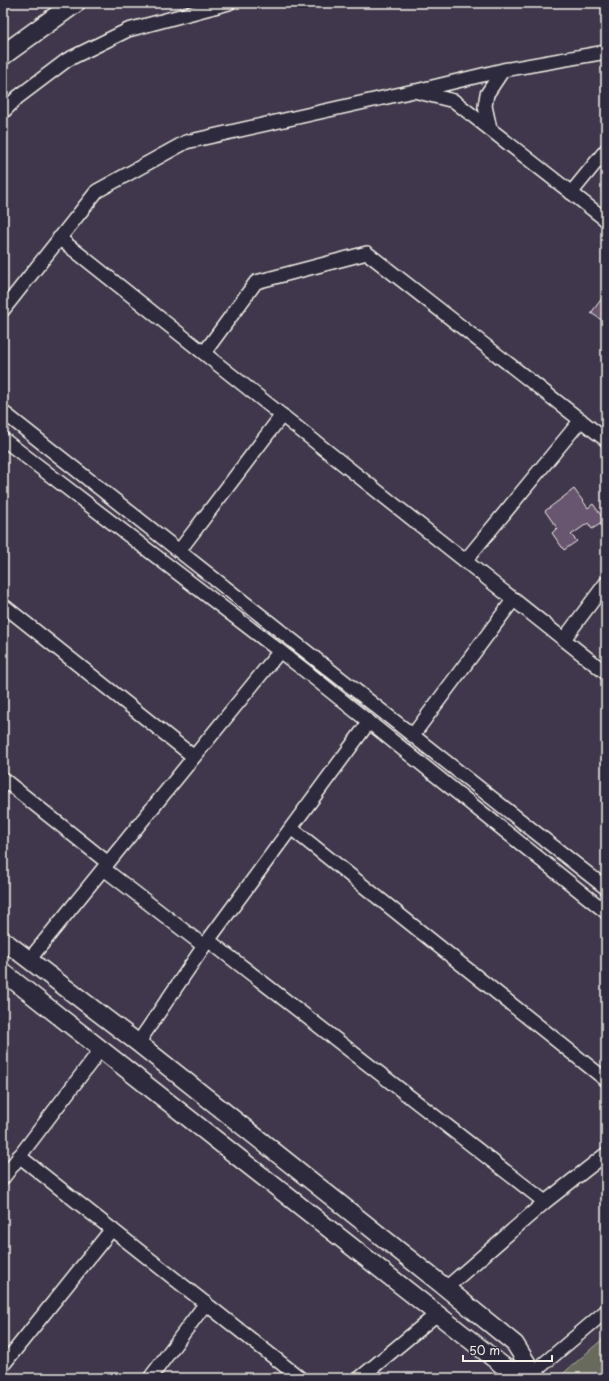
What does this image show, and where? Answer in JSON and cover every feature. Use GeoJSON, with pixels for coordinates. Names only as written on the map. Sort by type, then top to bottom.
{"type":"FeatureCollection","features":[{"type":"Feature","properties":{"kind":"main road"},"geometry":{"type":"LineString","coordinates":[[3,39],[13,31],[75,3]]}},
{"type":"Feature","properties":{"kind":"main road"},"geometry":{"type":"LineString","coordinates":[[3,55],[75,3]]}},
{"type":"Feature","properties":{"kind":"street"},"geometry":{"type":"LineString","coordinates":[[3,112],[18,97],[68,60],[128,30],[229,3]]}},
{"type":"Feature","properties":{"kind":"street"},"geometry":{"type":"LineString","coordinates":[[3,310],[97,191],[186,142],[503,70],[606,52]]}},
{"type":"Feature","properties":{"kind":"street"},"geometry":{"type":"LineString","coordinates":[[490,129],[485,106],[487,94],[503,70]]}},
{"type":"Feature","properties":{"kind":"street"},"geometry":{"type":"LineString","coordinates":[[414,91],[454,101],[606,220]]}},
{"type":"Feature","properties":{"kind":"street"},"geometry":{"type":"LineString","coordinates":[[570,193],[606,150]]}},
{"type":"Feature","properties":{"kind":"street"},"geometry":{"type":"LineString","coordinates":[[59,238],[606,673]]}},
{"type":"Feature","properties":{"kind":"street"},"geometry":{"type":"LineString","coordinates":[[204,353],[256,282],[367,253],[606,440]]}},
{"type":"Feature","properties":{"kind":"street"},"geometry":{"type":"LineString","coordinates":[[3,412],[606,888]]}},
{"type":"Feature","properties":{"kind":"street"},"geometry":{"type":"LineString","coordinates":[[179,551],[282,416]]}},
{"type":"Feature","properties":{"kind":"street"},"geometry":{"type":"LineString","coordinates":[[466,561],[581,420]]}},
{"type":"Feature","properties":{"kind":"street"},"geometry":{"type":"LineString","coordinates":[[3,439],[280,651],[606,912]]}},
{"type":"Feature","properties":{"kind":"street"},"geometry":{"type":"LineString","coordinates":[[564,640],[606,583]]}},
{"type":"Feature","properties":{"kind":"street"},"geometry":{"type":"LineString","coordinates":[[413,735],[514,599]]}},
{"type":"Feature","properties":{"kind":"street"},"geometry":{"type":"LineString","coordinates":[[3,605],[194,757]]}},
{"type":"Feature","properties":{"kind":"street"},"geometry":{"type":"LineString","coordinates":[[29,960],[280,651]]}},
{"type":"Feature","properties":{"kind":"street"},"geometry":{"type":"LineString","coordinates":[[138,1043],[206,943],[369,722]]}},
{"type":"Feature","properties":{"kind":"street"},"geometry":{"type":"LineString","coordinates":[[3,779],[106,866],[545,1202]]}},
{"type":"Feature","properties":{"kind":"street"},"geometry":{"type":"LineString","coordinates":[[291,828],[606,1080]]}},
{"type":"Feature","properties":{"kind":"street"},"geometry":{"type":"LineString","coordinates":[[3,940],[138,1043],[515,1344],[530,1375]]}},
{"type":"Feature","properties":{"kind":"street"},"geometry":{"type":"LineString","coordinates":[[3,972],[507,1369],[530,1375]]}},
{"type":"Feature","properties":{"kind":"street"},"geometry":{"type":"LineString","coordinates":[[3,1178],[101,1049]]}},
{"type":"Feature","properties":{"kind":"street"},"geometry":{"type":"LineString","coordinates":[[446,1288],[545,1202],[606,1154]]}},
{"type":"Feature","properties":{"kind":"street"},"geometry":{"type":"LineString","coordinates":[[19,1156],[300,1378]]}},
{"type":"Feature","properties":{"kind":"street"},"geometry":{"type":"LineString","coordinates":[[3,1365],[112,1229]]}},
{"type":"Feature","properties":{"kind":"street"},"geometry":{"type":"LineString","coordinates":[[150,1378],[206,1303]]}},
{"type":"Feature","properties":{"kind":"street"},"geometry":{"type":"LineString","coordinates":[[530,1375],[606,1311]]}},
{"type":"Feature","properties":{"kind":"street"},"geometry":{"type":"LineString","coordinates":[[360,1378],[437,1314]]}},
{"type":"Feature","properties":{"kind":"path"},"geometry":{"type":"LineString","coordinates":[[596,1378],[606,1372]]}},
{"type":"Feature","properties":{"kind":"green space"},"geometry":{"type":"Polygon","coordinates":[[[606,1336],[606,1378],[558,1378],[606,1336]]]}},
{"type":"Feature","properties":{"kind":"building"},"geometry":{"type":"Polygon","coordinates":[[[606,293],[606,323],[591,313],[606,293]]]}},
{"type":"Feature","properties":{"kind":"building"},"geometry":{"type":"Polygon","coordinates":[[[574,489],[588,508],[593,504],[605,521],[592,529],[588,523],[571,535],[577,541],[564,550],[552,533],[557,528],[545,511],[574,489]]]}}]}
